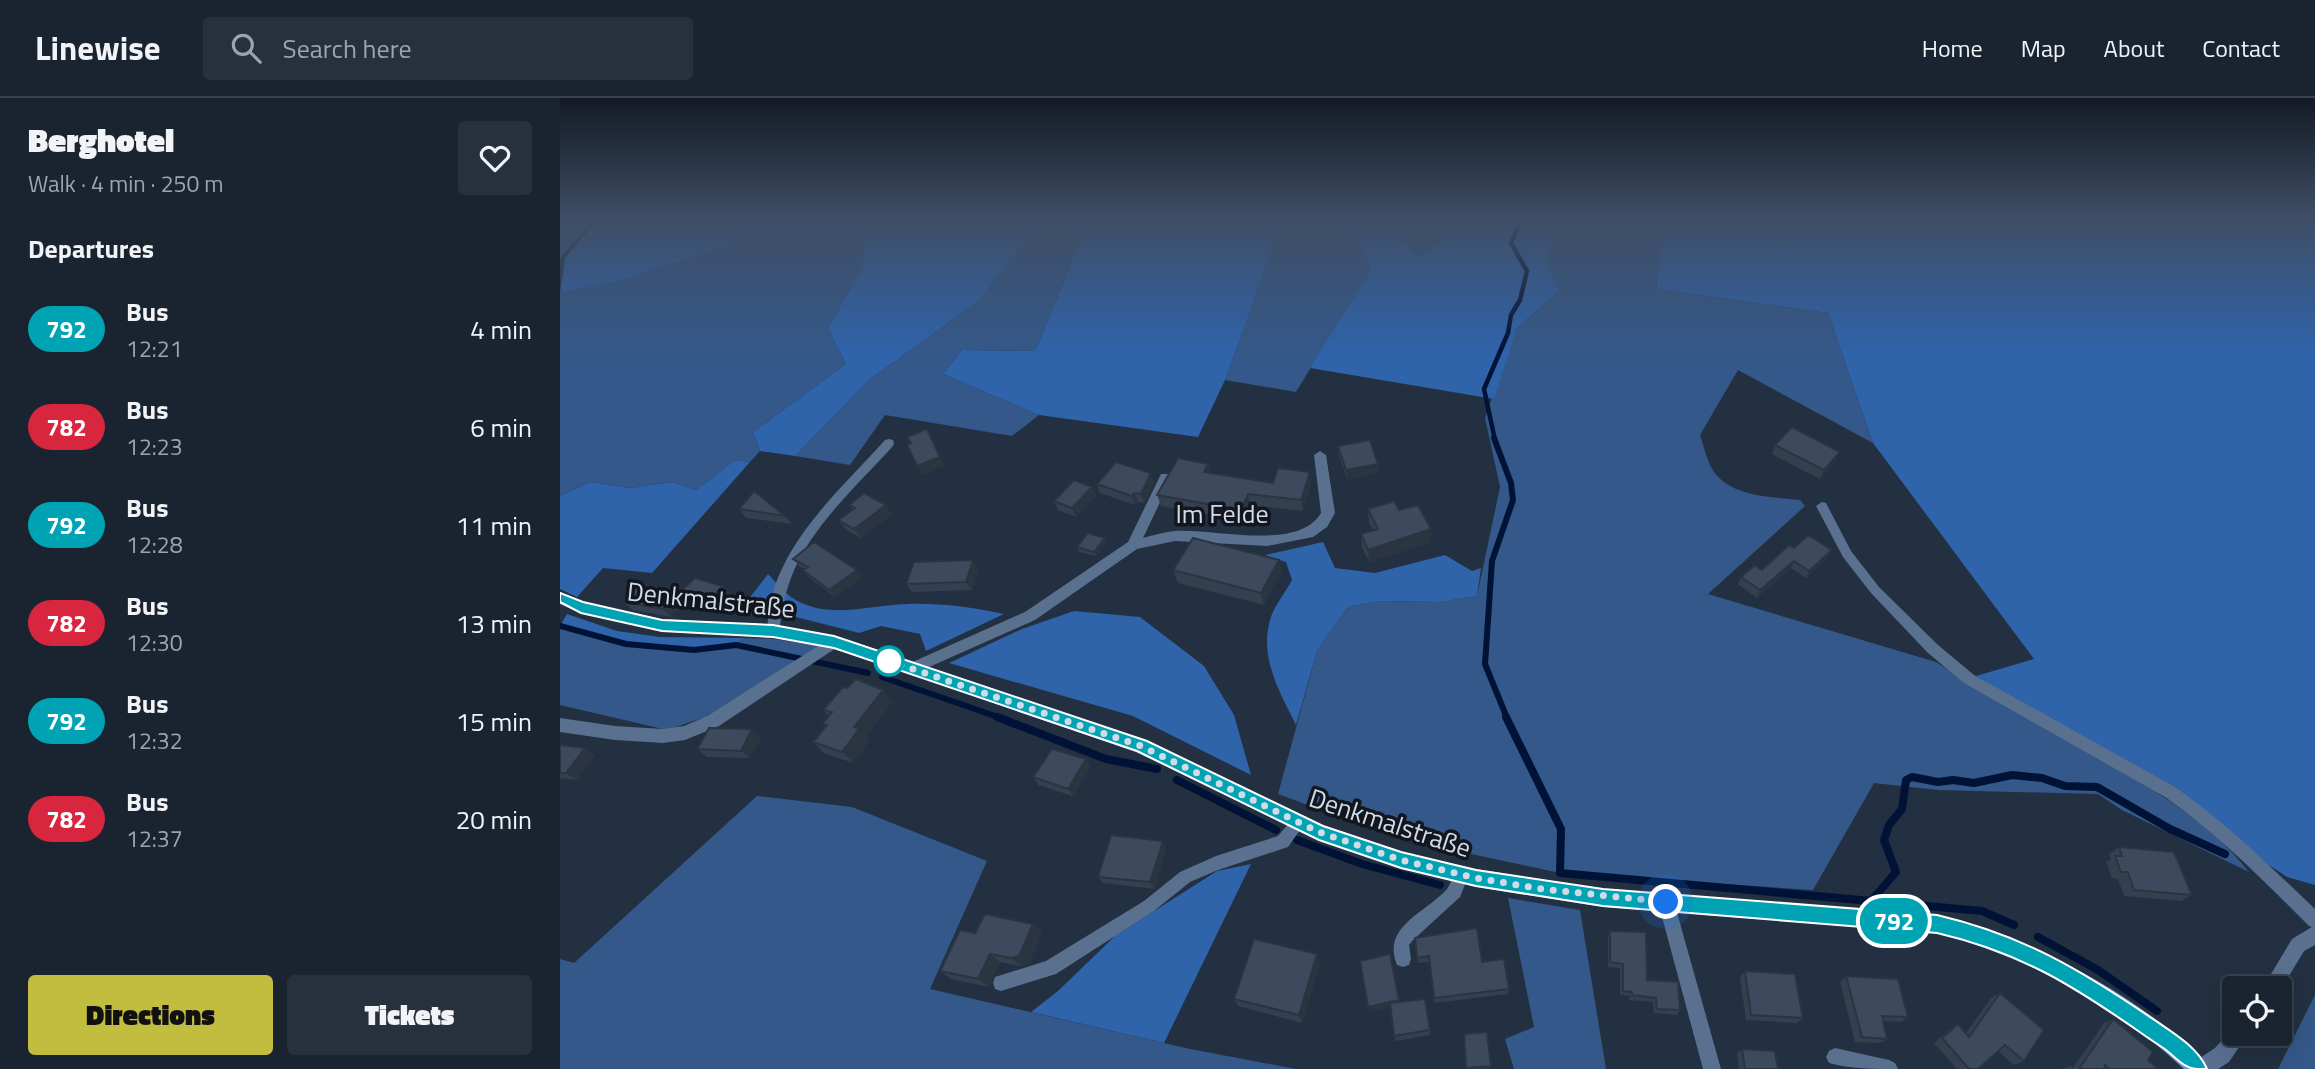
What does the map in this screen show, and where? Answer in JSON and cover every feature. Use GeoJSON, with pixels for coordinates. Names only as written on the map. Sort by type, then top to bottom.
{"type":"FeatureCollection","features":[{"type":"Feature","properties":{"kind":"main road","name":"Denkmalstraße"},"geometry":{"type":"LineString","coordinates":[[560,598],[581,607],[662,625],[773,631],[834,642],[1141,746],[1298,823],[1401,860],[1554,891],[1937,924],[1978,934],[2037,957],[2090,986],[2174,1044],[2199,1069]]}},
{"type":"Feature","properties":{"kind":"street","name":"Im Felde"},"geometry":{"type":"LineString","coordinates":[[913,668],[1030,616],[1133,545],[1175,536],[1267,541],[1308,533],[1322,523],[1328,513],[1320,455]]}},
{"type":"Feature","properties":{"kind":"street","name":"Im Felde"},"geometry":{"type":"LineString","coordinates":[[1133,545],[1166,477]]}},
{"type":"Feature","properties":{"kind":"street"},"geometry":{"type":"LineString","coordinates":[[560,724],[615,733],[663,736],[685,733],[713,721],[834,642]]}},
{"type":"Feature","properties":{"kind":"street"},"geometry":{"type":"LineString","coordinates":[[2279,976],[2298,945],[2315,934]]}},
{"type":"Feature","properties":{"kind":"street"},"geometry":{"type":"LineString","coordinates":[[2199,1069],[2222,1055],[2229,1046]]}},
{"type":"Feature","properties":{"kind":"lane"},"geometry":{"type":"LineString","coordinates":[[773,631],[774,608],[798,548],[889,443]]}},
{"type":"Feature","properties":{"kind":"lane"},"geometry":{"type":"LineString","coordinates":[[1822,506],[1847,554],[1875,590],[1933,649],[1969,680],[2170,792],[2200,813],[2315,920]]}},
{"type":"Feature","properties":{"kind":"lane"},"geometry":{"type":"LineString","coordinates":[[1000,983],[1050,968],[1149,906],[1185,877],[1216,863],[1283,842],[1298,823]]}},
{"type":"Feature","properties":{"kind":"lane"},"geometry":{"type":"LineString","coordinates":[[1403,959],[1401,943],[1407,934],[1455,892],[1461,874]]}},
{"type":"Feature","properties":{"kind":"lane"},"geometry":{"type":"LineString","coordinates":[[1666,902],[1712,1069]]}},
{"type":"Feature","properties":{"kind":"lane"},"geometry":{"type":"LineString","coordinates":[[1835,1057],[1889,1069]]}},
{"type":"Feature","properties":{"kind":"shaded area"},"geometry":{"type":"Polygon","coordinates":[[[564,262],[678,262],[625,280],[560,293],[564,262]]]}},
{"type":"Feature","properties":{"kind":"shaded area"},"geometry":{"type":"Polygon","coordinates":[[[678,262],[862,262],[828,329],[846,364],[753,432],[760,451],[750,462],[735,460],[696,490],[672,482],[629,488],[591,482],[560,496],[560,293],[625,280],[678,262]]]}},
{"type":"Feature","properties":{"kind":"shaded area"},"geometry":{"type":"Polygon","coordinates":[[[862,262],[1009,262],[980,300],[869,380],[795,456],[760,451],[753,432],[846,364],[828,329],[862,262]]]}},
{"type":"Feature","properties":{"kind":"shaded area"},"geometry":{"type":"Polygon","coordinates":[[[1009,262],[1071,262],[1035,351],[962,350],[943,374],[1039,415],[1012,436],[885,415],[850,465],[795,456],[869,380],[980,300],[1009,262]]]}},
{"type":"Feature","properties":{"kind":"shaded area"},"geometry":{"type":"Polygon","coordinates":[[[1071,262],[1268,262],[1225,380],[1198,437],[1039,415],[943,374],[962,350],[1035,351],[1071,262]]]}},
{"type":"Feature","properties":{"kind":"shaded area"},"geometry":{"type":"Polygon","coordinates":[[[1268,262],[1368,262],[1371,269],[1296,392],[1225,380],[1268,262]]]}},
{"type":"Feature","properties":{"kind":"shaded area"},"geometry":{"type":"Polygon","coordinates":[[[1368,262],[1547,262],[1559,291],[1517,328],[1494,399],[1310,368],[1371,269],[1368,262]]]}},
{"type":"Feature","properties":{"kind":"shaded area"},"geometry":{"type":"Polygon","coordinates":[[[1659,262],[1656,289],[1828,313],[1873,443],[1738,370],[1700,435],[1712,468],[1722,480],[1742,491],[1800,500],[1805,506],[1708,594],[1936,662],[2179,807],[2216,837],[2249,872],[2122,810],[2098,794],[1938,790],[1874,783],[1813,890],[1560,873],[1397,838],[1278,794],[1317,651],[1348,607],[1379,601],[1440,602],[1477,596],[1500,487],[1485,418],[1517,328],[1559,291],[1547,263],[1659,262]]]}},
{"type":"Feature","properties":{"kind":"shaded area"},"geometry":{"type":"Polygon","coordinates":[[[1659,262],[2315,262],[2315,885],[2287,877],[2061,727],[1976,676],[2034,659],[1873,443],[1828,313],[1656,289],[1659,262]]]}},
{"type":"Feature","properties":{"kind":"shaded area"},"geometry":{"type":"Polygon","coordinates":[[[735,460],[750,462],[652,573],[603,568],[577,597],[560,589],[560,496],[591,482],[629,488],[672,482],[696,490],[735,460]]]}},
{"type":"Feature","properties":{"kind":"shaded area"},"geometry":{"type":"Polygon","coordinates":[[[1323,542],[1335,568],[1375,573],[1445,555],[1472,571],[1481,568],[1477,596],[1440,602],[1379,601],[1348,607],[1317,651],[1296,725],[1272,672],[1267,643],[1272,614],[1292,580],[1286,562],[1265,555],[1323,542]]]}},
{"type":"Feature","properties":{"kind":"shaded area"},"geometry":{"type":"Polygon","coordinates":[[[768,574],[791,597],[819,608],[848,610],[932,604],[1004,614],[926,651],[920,634],[881,626],[859,633],[792,616],[737,614],[768,574]]]}},
{"type":"Feature","properties":{"kind":"shaded area"},"geometry":{"type":"Polygon","coordinates":[[[1074,611],[1140,617],[1204,666],[1234,715],[1251,775],[1133,716],[949,663],[1022,629],[1074,611]]]}},
{"type":"Feature","properties":{"kind":"shaded area"},"geometry":{"type":"Polygon","coordinates":[[[567,614],[617,631],[660,637],[743,638],[736,645],[712,647],[647,645],[605,638],[560,626],[567,614]]]}},
{"type":"Feature","properties":{"kind":"shaded area"},"geometry":{"type":"Polygon","coordinates":[[[560,626],[626,644],[736,645],[743,638],[774,639],[821,646],[705,717],[667,730],[560,705],[560,626]]]}},
{"type":"Feature","properties":{"kind":"shaded area"},"geometry":{"type":"Polygon","coordinates":[[[757,796],[852,807],[987,861],[930,989],[1190,1049],[1296,1069],[560,1069],[560,959],[574,963],[757,796]]]}},
{"type":"Feature","properties":{"kind":"shaded area"},"geometry":{"type":"Polygon","coordinates":[[[1251,864],[1164,1043],[1031,1012],[1058,991],[1115,936],[1217,871],[1251,864]]]}},
{"type":"Feature","properties":{"kind":"shaded area"},"geometry":{"type":"Polygon","coordinates":[[[1508,898],[1580,910],[1606,1069],[1514,1069],[1505,1039],[1534,1027],[1508,898]]]}},
{"type":"Feature","properties":{"kind":"shaded area"},"geometry":{"type":"Polygon","coordinates":[[[2315,995],[2315,1069],[2278,1069],[2290,1046],[2292,1046],[2315,995]]]}},
{"type":"Feature","properties":{"kind":"building"},"geometry":{"type":"Polygon","coordinates":[[[1792,427],[1840,452],[1824,470],[1775,445],[1792,427]]]}},
{"type":"Feature","properties":{"kind":"building"},"geometry":{"type":"Polygon","coordinates":[[[927,429],[940,457],[917,466],[907,445],[911,443],[907,437],[927,429]]]}},
{"type":"Feature","properties":{"kind":"building"},"geometry":{"type":"Polygon","coordinates":[[[1370,440],[1378,464],[1346,470],[1338,446],[1370,440]]]}},
{"type":"Feature","properties":{"kind":"building"},"geometry":{"type":"Polygon","coordinates":[[[1178,458],[1208,464],[1204,472],[1273,483],[1278,468],[1310,472],[1301,500],[1248,494],[1241,510],[1157,495],[1178,458]]]}},
{"type":"Feature","properties":{"kind":"building"},"geometry":{"type":"Polygon","coordinates":[[[1116,462],[1151,473],[1141,494],[1134,493],[1132,496],[1097,484],[1116,462]]]}},
{"type":"Feature","properties":{"kind":"building"},"geometry":{"type":"Polygon","coordinates":[[[1074,480],[1092,487],[1072,508],[1054,501],[1074,480]]]}},
{"type":"Feature","properties":{"kind":"building"},"geometry":{"type":"Polygon","coordinates":[[[754,491],[785,516],[739,509],[754,491]]]}},
{"type":"Feature","properties":{"kind":"building"},"geometry":{"type":"Polygon","coordinates":[[[864,493],[886,505],[854,529],[838,520],[855,508],[849,505],[864,493]]]}},
{"type":"Feature","properties":{"kind":"building"},"geometry":{"type":"Polygon","coordinates":[[[1394,501],[1399,510],[1418,505],[1431,529],[1368,550],[1361,534],[1378,529],[1368,509],[1394,501]]]}},
{"type":"Feature","properties":{"kind":"building"},"geometry":{"type":"Polygon","coordinates":[[[1088,533],[1105,538],[1094,552],[1077,547],[1088,533]]]}},
{"type":"Feature","properties":{"kind":"building"},"geometry":{"type":"Polygon","coordinates":[[[1808,535],[1832,550],[1809,571],[1794,561],[1760,590],[1741,577],[1755,565],[1762,570],[1789,545],[1794,548],[1808,535]]]}},
{"type":"Feature","properties":{"kind":"building"},"geometry":{"type":"Polygon","coordinates":[[[1193,538],[1279,560],[1261,593],[1173,570],[1193,538]]]}},
{"type":"Feature","properties":{"kind":"building"},"geometry":{"type":"Polygon","coordinates":[[[814,542],[857,570],[829,590],[803,570],[808,567],[793,559],[814,542]]]}},
{"type":"Feature","properties":{"kind":"building"},"geometry":{"type":"Polygon","coordinates":[[[973,560],[966,582],[906,584],[914,562],[973,560]]]}},
{"type":"Feature","properties":{"kind":"building"},"geometry":{"type":"Polygon","coordinates":[[[695,578],[723,586],[710,600],[681,591],[695,578]]]}},
{"type":"Feature","properties":{"kind":"building"},"geometry":{"type":"Polygon","coordinates":[[[636,587],[681,588],[663,609],[623,602],[636,587]]]}},
{"type":"Feature","properties":{"kind":"building"},"geometry":{"type":"Polygon","coordinates":[[[856,679],[883,690],[854,727],[859,729],[842,752],[813,742],[827,725],[822,724],[832,712],[823,710],[843,687],[847,688],[856,679]]]}},
{"type":"Feature","properties":{"kind":"building"},"geometry":{"type":"Polygon","coordinates":[[[709,728],[752,729],[741,751],[697,749],[709,728]]]}},
{"type":"Feature","properties":{"kind":"building"},"geometry":{"type":"Polygon","coordinates":[[[560,745],[585,748],[566,773],[560,773],[560,745]]]}},
{"type":"Feature","properties":{"kind":"building"},"geometry":{"type":"Polygon","coordinates":[[[1052,749],[1086,759],[1068,789],[1033,777],[1052,749]]]}},
{"type":"Feature","properties":{"kind":"building"},"geometry":{"type":"Polygon","coordinates":[[[1111,835],[1163,841],[1150,882],[1098,877],[1111,835]]]}},
{"type":"Feature","properties":{"kind":"building"},"geometry":{"type":"Polygon","coordinates":[[[2119,847],[2174,852],[2192,895],[2134,890],[2128,872],[2121,872],[2115,856],[2122,856],[2119,847]]]}},
{"type":"Feature","properties":{"kind":"building"},"geometry":{"type":"Polygon","coordinates":[[[985,914],[1033,924],[1019,956],[1011,958],[990,954],[978,979],[940,971],[960,930],[975,933],[985,914]]]}},
{"type":"Feature","properties":{"kind":"building"},"geometry":{"type":"Polygon","coordinates":[[[1477,928],[1482,962],[1504,959],[1509,989],[1434,998],[1429,956],[1417,958],[1415,938],[1477,928]]]}},
{"type":"Feature","properties":{"kind":"building"},"geometry":{"type":"Polygon","coordinates":[[[1610,931],[1646,932],[1647,980],[1678,982],[1680,1010],[1657,1009],[1656,998],[1623,991],[1623,964],[1610,962],[1610,931]]]}},
{"type":"Feature","properties":{"kind":"building"},"geometry":{"type":"Polygon","coordinates":[[[1254,939],[1317,954],[1299,1015],[1234,999],[1254,939]]]}},
{"type":"Feature","properties":{"kind":"building"},"geometry":{"type":"Polygon","coordinates":[[[1390,954],[1399,1000],[1368,1007],[1360,961],[1390,954]]]}},
{"type":"Feature","properties":{"kind":"building"},"geometry":{"type":"Polygon","coordinates":[[[1745,971],[1795,974],[1803,1018],[1751,1015],[1745,971]]]}},
{"type":"Feature","properties":{"kind":"building"},"geometry":{"type":"Polygon","coordinates":[[[1846,976],[1898,979],[1908,1017],[1882,1016],[1887,1039],[1862,1037],[1846,976]]]}},
{"type":"Feature","properties":{"kind":"building"},"geometry":{"type":"Polygon","coordinates":[[[2000,993],[2044,1030],[2024,1061],[2005,1045],[1978,1069],[1969,1069],[1942,1038],[1958,1024],[1969,1037],[2000,993]]]}},
{"type":"Feature","properties":{"kind":"building"},"geometry":{"type":"Polygon","coordinates":[[[1425,999],[1430,1030],[1394,1036],[1390,1003],[1425,999]]]}},
{"type":"Feature","properties":{"kind":"building"},"geometry":{"type":"Polygon","coordinates":[[[2113,1019],[2153,1052],[2148,1060],[2158,1069],[2109,1069],[2105,1065],[2104,1069],[2079,1069],[2113,1019]]]}},
{"type":"Feature","properties":{"kind":"building"},"geometry":{"type":"Polygon","coordinates":[[[1487,1032],[1491,1066],[1466,1068],[1464,1034],[1487,1032]]]}},
{"type":"Feature","properties":{"kind":"building"},"geometry":{"type":"Polygon","coordinates":[[[1742,1049],[1775,1051],[1778,1069],[1745,1069],[1742,1049]]]}},
{"type":"Feature","properties":{"kind":"waterway"},"geometry":{"type":"LineString","coordinates":[[1495,440],[1484,389],[1508,333],[1511,315],[1520,300],[1527,271],[1522,262]]}},
{"type":"Feature","properties":{"kind":"waterway"},"geometry":{"type":"LineString","coordinates":[[1494,438],[1511,483],[1513,500],[1492,561],[1485,664],[1507,718]]}},
{"type":"Feature","properties":{"kind":"waterway"},"geometry":{"type":"LineString","coordinates":[[560,626],[626,644],[694,650],[736,645],[868,673]]}},
{"type":"Feature","properties":{"kind":"waterway"},"geometry":{"type":"LineString","coordinates":[[882,677],[1001,718]]}},
{"type":"Feature","properties":{"kind":"waterway"},"geometry":{"type":"LineString","coordinates":[[997,717],[1106,759],[1157,769]]}},
{"type":"Feature","properties":{"kind":"waterway"},"geometry":{"type":"LineString","coordinates":[[1506,717],[1561,829],[1560,873],[1982,911],[2014,925]]}},
{"type":"Feature","properties":{"kind":"waterway"},"geometry":{"type":"LineString","coordinates":[[1872,900],[1896,872],[1884,840],[1889,825],[1902,809],[1906,780],[1912,777],[1938,782],[1953,780],[1974,783],[2012,775],[2042,778],[2065,786],[2097,787],[2170,829],[2225,854]]}},
{"type":"Feature","properties":{"kind":"waterway"},"geometry":{"type":"LineString","coordinates":[[1177,780],[1276,830]]}},
{"type":"Feature","properties":{"kind":"waterway"},"geometry":{"type":"LineString","coordinates":[[1297,840],[1362,864],[1440,885]]}},
{"type":"Feature","properties":{"kind":"waterway"},"geometry":{"type":"LineString","coordinates":[[2038,937],[2098,970],[2157,1011]]}},
{"type":"Feature","properties":{"kind":"bus line","name":"792"},"geometry":{"type":"LineString","coordinates":[[560,598],[581,607],[662,625],[773,631],[834,642],[1141,746],[1319,832],[1401,860],[1476,878],[1603,898],[1937,924],[1978,934],[2037,957],[2090,986],[2174,1044],[2198,1069]]}},
{"type":"Feature","properties":{"kind":"route"},"geometry":{"type":"LineString","coordinates":[[889,661],[1141,746],[1319,832],[1401,860],[1476,878],[1542,889],[1603,898],[1666,902]]}}]}
